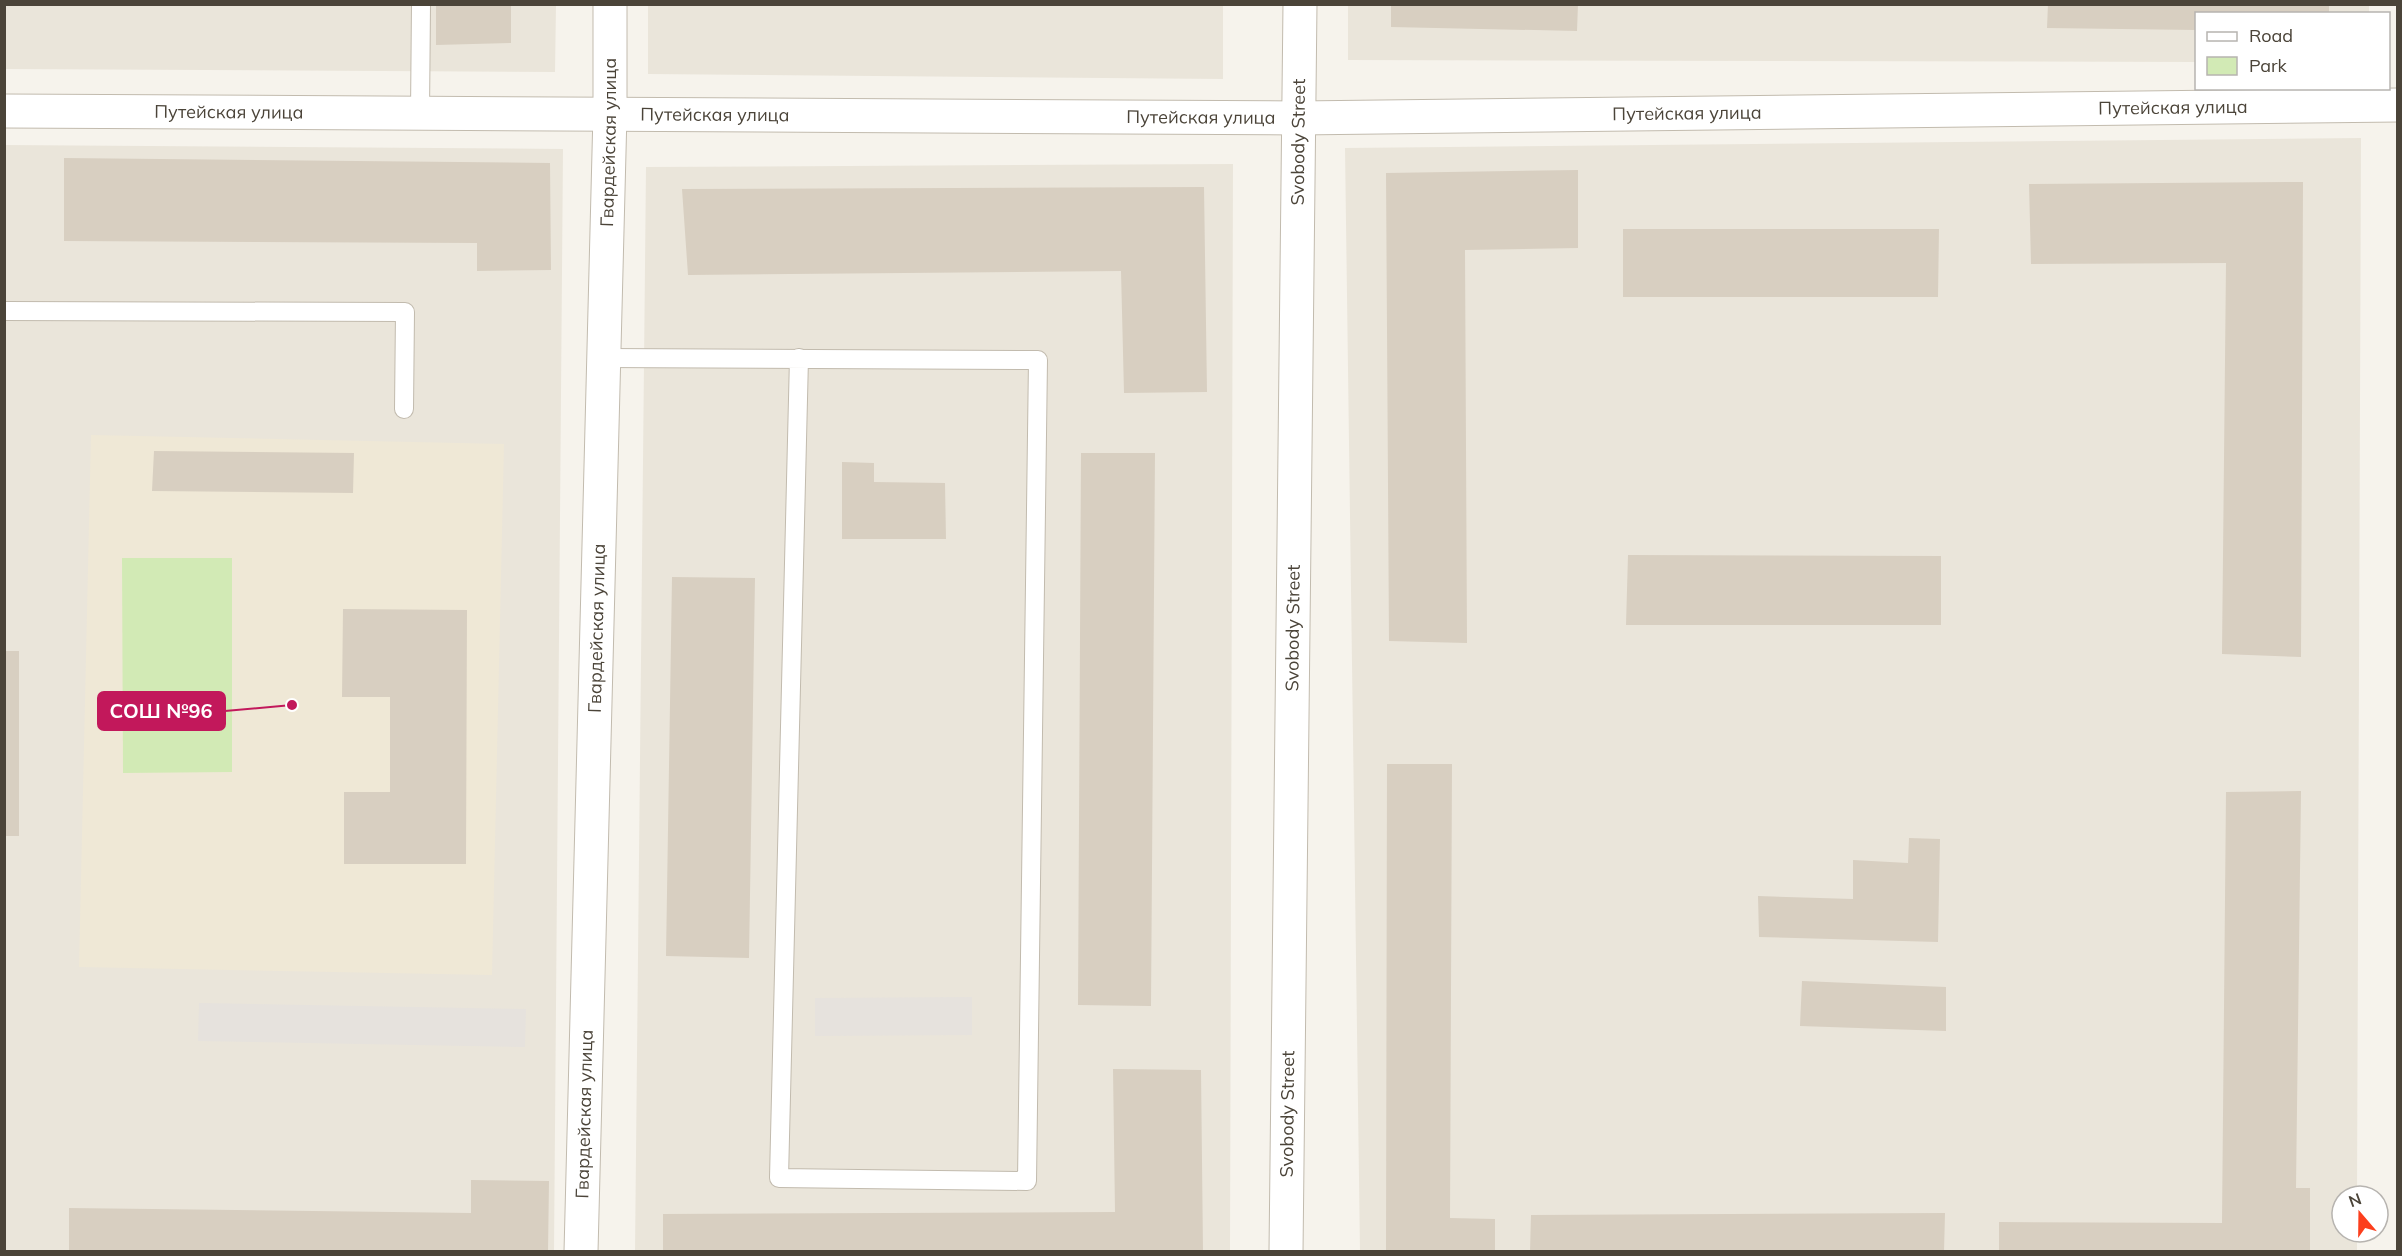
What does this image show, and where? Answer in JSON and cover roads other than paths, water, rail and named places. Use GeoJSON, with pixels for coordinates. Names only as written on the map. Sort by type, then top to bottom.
{"type":"FeatureCollection","features":[{"type":"Feature","properties":{"kind":"street","name":"Гвардейская улица"},"geometry":{"type":"LineString","coordinates":[[581,1251],[610,113],[610,4]]}},
{"type":"Feature","properties":{"kind":"street","name":"Svobody Street"},"geometry":{"type":"LineString","coordinates":[[1286,1251],[1300,4]]}},
{"type":"Feature","properties":{"kind":"street","name":"Путейская улица"},"geometry":{"type":"LineString","coordinates":[[4,111],[1298,118],[2397,105]]}},
{"type":"Feature","properties":{"kind":"lane"},"geometry":{"type":"LineString","coordinates":[[420,112],[421,4]]}},
{"type":"Feature","properties":{"kind":"lane"},"geometry":{"type":"LineString","coordinates":[[4,311],[405,312],[404,409]]}},
{"type":"Feature","properties":{"kind":"lane"},"geometry":{"type":"LineString","coordinates":[[604,358],[799,358],[1038,360],[1027,1181],[779,1178],[799,358]]}},
{"type":"Feature","properties":{"kind":"place","name":"СОШ №96"},"geometry":{"type":"Point","coordinates":[292,705]}}]}
